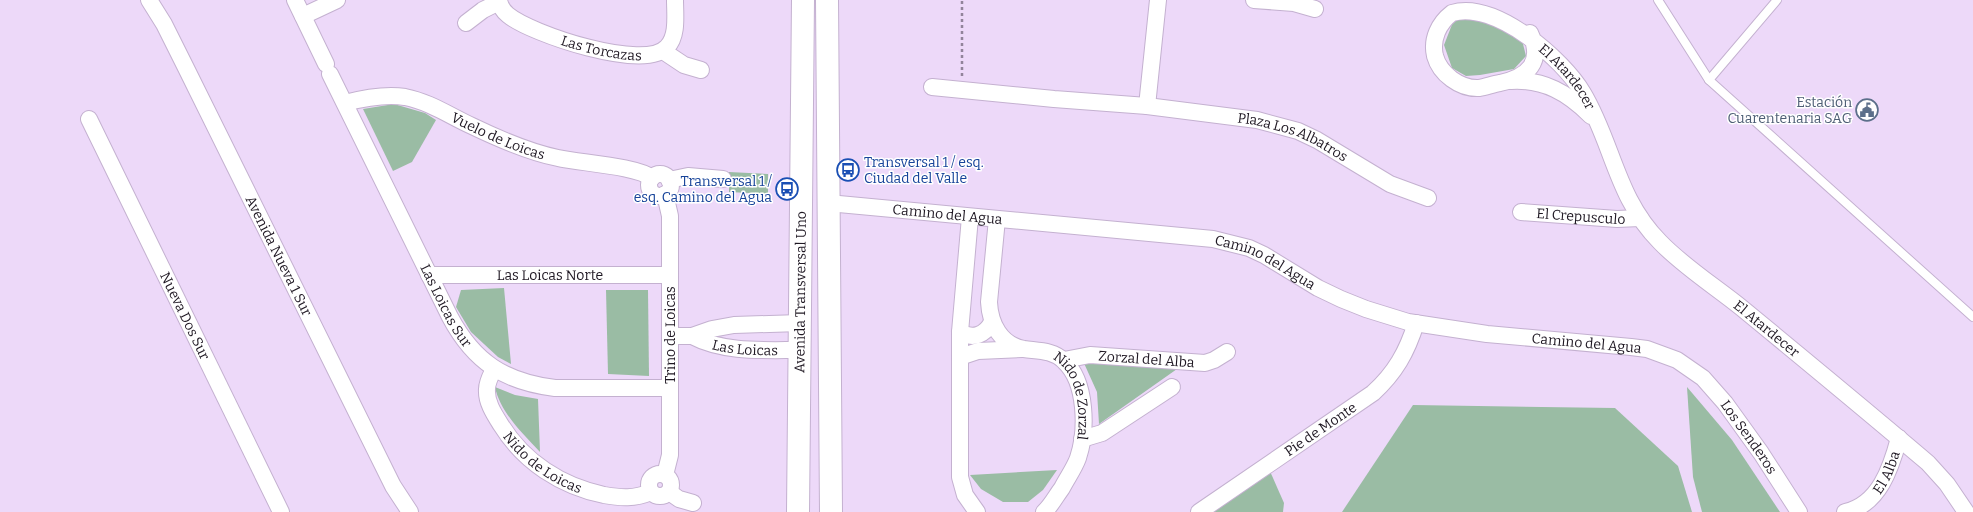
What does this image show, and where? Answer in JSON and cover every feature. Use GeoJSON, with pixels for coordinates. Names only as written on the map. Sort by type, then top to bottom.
{"type":"FeatureCollection","features":[{"type":"Feature","properties":{"kind":"street","name":"Avenida Nueva 1 Sur"},"geometry":{"type":"LineString","coordinates":[[149,0],[164,24],[393,486],[410,512]]}},
{"type":"Feature","properties":{"kind":"street","name":"Las Loicas Sur"},"geometry":{"type":"LineString","coordinates":[[295,0],[429,275],[458,332],[475,354],[494,369],[522,382],[555,388],[670,388]]}},
{"type":"Feature","properties":{"kind":"street"},"geometry":{"type":"LineString","coordinates":[[303,16],[336,0]]}},
{"type":"Feature","properties":{"kind":"street","name":"Las Torcazas"},"geometry":{"type":"LineString","coordinates":[[499,1],[507,14],[518,22],[573,43],[630,55],[653,55],[663,51],[671,43],[673,37],[675,0]]}},
{"type":"Feature","properties":{"kind":"street","name":"Avenida Transversal Uno"},"geometry":{"type":"LineString","coordinates":[[798,512],[800,281],[803,156],[803,0]]}},
{"type":"Feature","properties":{"kind":"street","name":"Avenida Transversal Uno"},"geometry":{"type":"LineString","coordinates":[[827,0],[831,512]]}},
{"type":"Feature","properties":{"kind":"street"},"geometry":{"type":"LineString","coordinates":[[1147,106],[1158,0]]}},
{"type":"Feature","properties":{"kind":"street"},"geometry":{"type":"LineString","coordinates":[[1254,0],[1294,3],[1315,9]]}},
{"type":"Feature","properties":{"kind":"street"},"geometry":{"type":"LineString","coordinates":[[466,23],[483,10],[499,1]]}},
{"type":"Feature","properties":{"kind":"street","name":"El Atardecer"},"geometry":{"type":"LineString","coordinates":[[1530,33],[1535,46],[1534,61],[1526,73],[1508,81],[1472,88],[1458,83],[1445,74],[1436,58],[1434,42],[1448,7],[1471,5],[1488,6],[1511,17],[1548,48],[1574,78],[1588,102],[1620,182],[1640,218],[1670,251],[1742,308],[1899,438],[1934,469],[1966,512]]}},
{"type":"Feature","properties":{"kind":"street"},"geometry":{"type":"LineString","coordinates":[[663,51],[684,65],[701,70]]}},
{"type":"Feature","properties":{"kind":"street","name":"El Atardecer"},"geometry":{"type":"LineString","coordinates":[[1508,81],[1541,83],[1562,92],[1584,108],[1598,124]]}},
{"type":"Feature","properties":{"kind":"street","name":"Plaza Los Albatros"},"geometry":{"type":"LineString","coordinates":[[932,87],[1054,99],[1147,106],[1237,116],[1298,131],[1334,149],[1370,173],[1390,184],[1428,198]]}},
{"type":"Feature","properties":{"kind":"street","name":"Vuelo de Loicas"},"geometry":{"type":"LineString","coordinates":[[345,103],[381,96],[394,96],[416,100],[438,108],[492,136],[532,151],[563,159],[639,171],[652,178],[661,174],[667,187],[688,176],[722,179]]}},
{"type":"Feature","properties":{"kind":"street","name":"Nueva Dos Sur"},"geometry":{"type":"LineString","coordinates":[[89,119],[281,512]]}},
{"type":"Feature","properties":{"kind":"street","name":"Trino de Loicas"},"geometry":{"type":"LineString","coordinates":[[665,475],[670,456],[670,216],[667,187]]}},
{"type":"Feature","properties":{"kind":"street","name":"Camino del Agua"},"geometry":{"type":"LineString","coordinates":[[828,203],[1231,242],[1264,255],[1318,288],[1384,315],[1416,323],[1479,333],[1647,349],[1663,354],[1691,368]]}},
{"type":"Feature","properties":{"kind":"street","name":"El Crepusculo"},"geometry":{"type":"LineString","coordinates":[[1521,212],[1617,219],[1640,218]]}},
{"type":"Feature","properties":{"kind":"street"},"geometry":{"type":"LineString","coordinates":[[970,217],[960,332],[960,476],[961,486],[970,509]]}},
{"type":"Feature","properties":{"kind":"street","name":"Nido de Zorzal"},"geometry":{"type":"LineString","coordinates":[[997,219],[989,302],[992,322],[1002,337],[1022,349]]}},
{"type":"Feature","properties":{"kind":"street","name":"Las Loicas Norte"},"geometry":{"type":"LineString","coordinates":[[429,275],[670,275]]}},
{"type":"Feature","properties":{"kind":"street"},"geometry":{"type":"LineString","coordinates":[[800,281],[817,279],[830,282]]}},
{"type":"Feature","properties":{"kind":"street"},"geometry":{"type":"LineString","coordinates":[[960,332],[965,335],[976,336],[985,332],[992,322]]}},
{"type":"Feature","properties":{"kind":"street","name":"Las Loicas"},"geometry":{"type":"LineString","coordinates":[[670,336],[692,336],[712,329],[734,325],[800,323]]}},
{"type":"Feature","properties":{"kind":"street","name":"Pie de Monte"},"geometry":{"type":"LineString","coordinates":[[1199,512],[1373,393],[1390,377],[1399,364],[1408,346],[1416,323]]}},
{"type":"Feature","properties":{"kind":"street","name":"Las Loicas"},"geometry":{"type":"LineString","coordinates":[[692,336],[710,344],[729,348],[800,350]]}},
{"type":"Feature","properties":{"kind":"street","name":"Nido de Zorzal"},"geometry":{"type":"LineString","coordinates":[[960,357],[978,351],[1022,349],[1044,351],[1064,360],[1071,368],[1081,387],[1082,439],[1074,468],[1051,504],[1044,512]]}},
{"type":"Feature","properties":{"kind":"street","name":"Zorzal del Alba"},"geometry":{"type":"LineString","coordinates":[[1064,360],[1076,356],[1090,355],[1205,363],[1214,360],[1227,352]]}},
{"type":"Feature","properties":{"kind":"street","name":"Los Senderos"},"geometry":{"type":"LineString","coordinates":[[1691,368],[1714,390],[1731,411],[1761,453],[1799,512]]}},
{"type":"Feature","properties":{"kind":"street","name":"Nido de Loicas"},"geometry":{"type":"LineString","coordinates":[[494,369],[487,387],[490,404],[506,434],[530,459],[554,477],[587,491],[625,498],[635,498],[651,492],[660,496],[668,492],[679,499],[693,503]]}},
{"type":"Feature","properties":{"kind":"street"},"geometry":{"type":"LineString","coordinates":[[1082,439],[1102,433],[1172,387]]}},
{"type":"Feature","properties":{"kind":"street"},"geometry":{"type":"LineString","coordinates":[[799,431],[815,437],[830,432]]}},
{"type":"Feature","properties":{"kind":"street","name":"El Alba"},"geometry":{"type":"LineString","coordinates":[[1845,512],[1861,506],[1878,490],[1890,467],[1899,438]]}},
{"type":"Feature","properties":{"kind":"street"},"geometry":{"type":"LineString","coordinates":[[651,492],[648,485],[651,477],[658,474],[665,475],[670,481],[668,492]]}},
{"type":"Feature","properties":{"kind":"lane"},"geometry":{"type":"LineString","coordinates":[[1658,0],[1709,80],[1973,317]]}},
{"type":"Feature","properties":{"kind":"lane"},"geometry":{"type":"LineString","coordinates":[[1709,80],[1777,0]]}},
{"type":"Feature","properties":{"kind":"path"},"geometry":{"type":"LineString","coordinates":[[962,0],[962,90]]}},
{"type":"Feature","properties":{"kind":"green space"},"geometry":{"type":"Polygon","coordinates":[[[1471,13],[1521,36],[1526,56],[1514,69],[1466,76],[1452,68],[1444,45],[1453,22],[1471,13]]]}},
{"type":"Feature","properties":{"kind":"green space"},"geometry":{"type":"Polygon","coordinates":[[[394,104],[425,113],[436,120],[412,162],[393,171],[363,109],[394,104]]]}},
{"type":"Feature","properties":{"kind":"green space"},"geometry":{"type":"Polygon","coordinates":[[[729,172],[768,174],[768,194],[729,192],[729,172]]]}},
{"type":"Feature","properties":{"kind":"green space"},"geometry":{"type":"Polygon","coordinates":[[[504,288],[511,364],[498,357],[471,332],[456,307],[461,290],[504,288]]]}},
{"type":"Feature","properties":{"kind":"green space"},"geometry":{"type":"Polygon","coordinates":[[[606,290],[648,290],[649,376],[608,374],[606,290]]]}},
{"type":"Feature","properties":{"kind":"green space"},"geometry":{"type":"Polygon","coordinates":[[[1083,361],[1177,369],[1099,424],[1097,392],[1083,361]]]}},
{"type":"Feature","properties":{"kind":"green space"},"geometry":{"type":"Polygon","coordinates":[[[495,387],[515,395],[538,399],[540,452],[507,414],[495,387]]]}},
{"type":"Feature","properties":{"kind":"green space"},"geometry":{"type":"Polygon","coordinates":[[[1687,387],[1732,440],[1780,512],[1702,512],[1693,477],[1687,387]]]}},
{"type":"Feature","properties":{"kind":"green space"},"geometry":{"type":"Polygon","coordinates":[[[1413,405],[1615,408],[1678,466],[1692,512],[1342,512],[1413,405]]]}},
{"type":"Feature","properties":{"kind":"green space"},"geometry":{"type":"Polygon","coordinates":[[[1269,469],[1284,503],[1283,512],[1208,512],[1269,469]]]}},
{"type":"Feature","properties":{"kind":"green space"},"geometry":{"type":"Polygon","coordinates":[[[1057,470],[1043,490],[1028,502],[1003,502],[981,489],[970,475],[1057,470]]]}},
{"type":"Feature","properties":{"kind":"place","name":"Estación Cuarentenaria SAG"},"geometry":{"type":"Point","coordinates":[1867,110]}},
{"type":"Feature","properties":{"kind":"place","name":"Transversal 1 / esq. Ciudad del Valle"},"geometry":{"type":"Point","coordinates":[848,170]}},
{"type":"Feature","properties":{"kind":"place","name":"Transversal 1 / esq. Camino del Agua"},"geometry":{"type":"Point","coordinates":[787,189]}}]}
